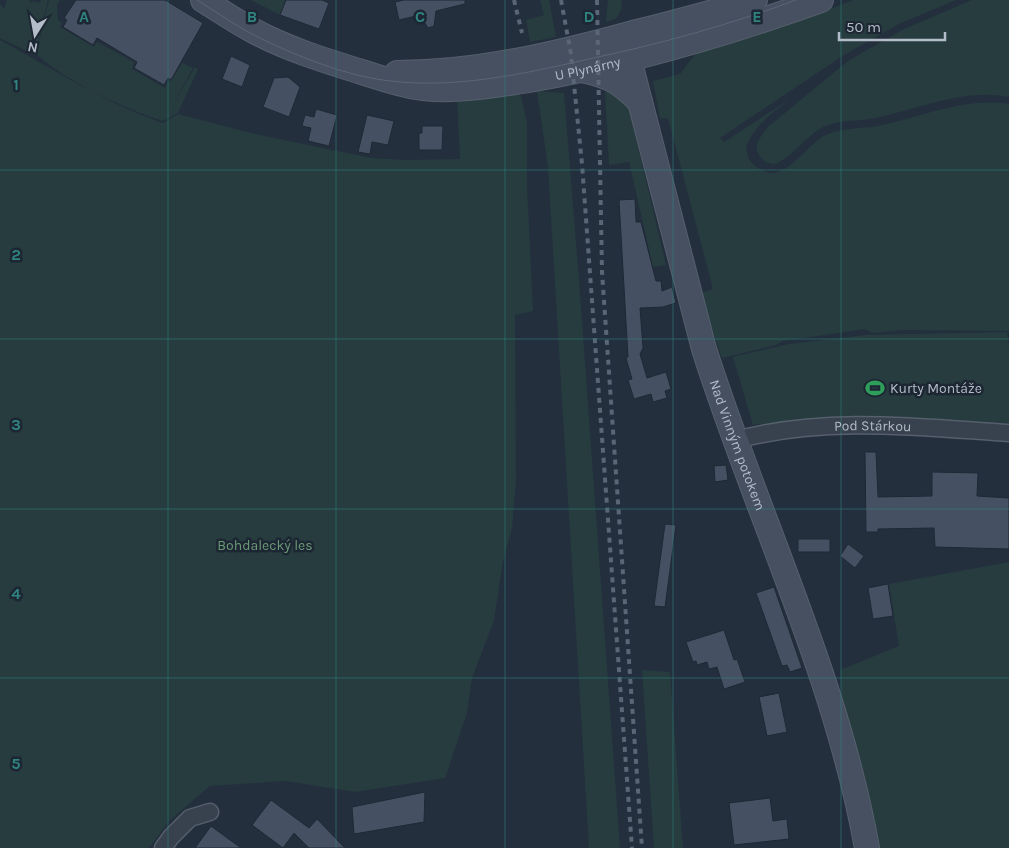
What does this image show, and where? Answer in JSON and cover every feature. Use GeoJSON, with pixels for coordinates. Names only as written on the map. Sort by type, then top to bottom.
{"type":"FeatureCollection","features":[{"type":"Feature","properties":{"kind":"street","name":"U Plynárny"},"geometry":{"type":"LineString","coordinates":[[203,0],[252,30],[323,61],[411,87],[430,89],[494,85],[580,70],[629,59],[684,45],[771,18],[820,0]]}},
{"type":"Feature","properties":{"kind":"street","name":"U Plynárny"},"geometry":{"type":"LineString","coordinates":[[350,69],[386,73],[420,73],[465,69],[540,57],[755,0]]}},
{"type":"Feature","properties":{"kind":"street","name":"Nad Vinným potokem"},"geometry":{"type":"LineString","coordinates":[[623,36],[704,349],[827,689],[849,767],[867,848]]}},
{"type":"Feature","properties":{"kind":"street"},"geometry":{"type":"LineString","coordinates":[[580,70],[603,74],[622,84],[640,102]]}},
{"type":"Feature","properties":{"kind":"street","name":"Pod Stárkou"},"geometry":{"type":"LineString","coordinates":[[736,440],[780,430],[830,425],[912,426],[1009,433]]}},
{"type":"Feature","properties":{"kind":"street"},"geometry":{"type":"LineString","coordinates":[[163,848],[190,818],[210,812]]}},
{"type":"Feature","properties":{"kind":"green space"},"geometry":{"type":"Polygon","coordinates":[[[7,0],[29,0],[32,3],[33,1],[40,3],[41,0],[48,0],[35,55],[0,38],[0,4],[4,9],[7,0]]]}},
{"type":"Feature","properties":{"kind":"green space"},"geometry":{"type":"Polygon","coordinates":[[[49,0],[60,0],[57,5],[58,20],[62,23],[60,27],[94,47],[97,42],[134,62],[132,69],[165,88],[182,63],[193,68],[172,107],[195,67],[198,69],[178,113],[163,121],[131,109],[79,84],[36,54],[49,0]]]}},
{"type":"Feature","properties":{"kind":"green space"},"geometry":{"type":"Polygon","coordinates":[[[251,0],[286,0],[280,15],[251,0]]]}},
{"type":"Feature","properties":{"kind":"green space"},"geometry":{"type":"Polygon","coordinates":[[[540,0],[549,0],[556,37],[530,42],[526,20],[544,15],[540,0]]]}},
{"type":"Feature","properties":{"kind":"green space"},"geometry":{"type":"Polygon","coordinates":[[[608,0],[622,0],[621,10],[616,19],[606,22],[608,0]]]}},
{"type":"Feature","properties":{"kind":"green space"},"geometry":{"type":"Polygon","coordinates":[[[853,0],[956,0],[899,24],[844,55],[720,138],[724,142],[790,99],[759,126],[746,147],[749,159],[753,164],[765,172],[774,173],[788,167],[819,139],[832,132],[878,126],[943,109],[976,103],[1009,104],[1009,331],[901,330],[873,333],[865,329],[783,341],[776,345],[722,358],[702,293],[713,289],[668,118],[660,119],[653,81],[680,74],[696,53],[809,17],[853,0]]]}},
{"type":"Feature","properties":{"kind":"green space"},"geometry":{"type":"Polygon","coordinates":[[[972,0],[1009,0],[1009,97],[975,95],[958,97],[875,118],[836,123],[817,130],[777,163],[768,163],[759,155],[757,150],[758,142],[769,126],[848,61],[902,30],[972,0]]]}},
{"type":"Feature","properties":{"kind":"green space","name":"Bohdalecký les"},"geometry":{"type":"Polygon","coordinates":[[[0,40],[100,96],[163,123],[178,114],[251,133],[371,158],[405,160],[460,159],[457,96],[520,92],[527,123],[527,185],[533,311],[515,315],[516,481],[512,528],[503,561],[494,620],[472,678],[467,713],[445,778],[355,792],[286,781],[210,786],[169,821],[149,848],[0,848],[0,40]]]}},
{"type":"Feature","properties":{"kind":"green space"},"geometry":{"type":"Polygon","coordinates":[[[605,90],[628,104],[666,265],[653,267],[629,162],[609,165],[605,90]]]}},
{"type":"Feature","properties":{"kind":"green space"},"geometry":{"type":"Polygon","coordinates":[[[537,91],[564,93],[620,848],[589,848],[548,167],[537,91]]]}},
{"type":"Feature","properties":{"kind":"green space","name":"Kurty Montáže"},"geometry":{"type":"Polygon","coordinates":[[[1007,332],[1009,347],[1009,423],[849,419],[753,425],[733,357],[789,344],[865,335],[1007,332]]]}},
{"type":"Feature","properties":{"kind":"green space"},"geometry":{"type":"Polygon","coordinates":[[[1009,562],[1009,848],[878,848],[866,784],[842,700],[840,670],[899,646],[889,584],[1009,562]]]}},
{"type":"Feature","properties":{"kind":"green space"},"geometry":{"type":"Polygon","coordinates":[[[642,670],[670,672],[683,848],[654,848],[642,670]]]}},
{"type":"Feature","properties":{"kind":"building"},"geometry":{"type":"Polygon","coordinates":[[[76,0],[165,0],[203,23],[171,80],[168,78],[164,85],[134,68],[137,62],[97,38],[93,45],[63,27],[67,20],[64,18],[76,0]]]}},
{"type":"Feature","properties":{"kind":"building"},"geometry":{"type":"Polygon","coordinates":[[[286,0],[322,0],[329,3],[319,29],[280,15],[286,0]]]}},
{"type":"Feature","properties":{"kind":"building"},"geometry":{"type":"Polygon","coordinates":[[[404,0],[465,0],[465,4],[436,11],[434,26],[428,28],[420,15],[399,20],[395,2],[404,0]]]}},
{"type":"Feature","properties":{"kind":"building"},"geometry":{"type":"Polygon","coordinates":[[[231,56],[250,65],[242,87],[222,79],[231,56]]]}},
{"type":"Feature","properties":{"kind":"building"},"geometry":{"type":"Polygon","coordinates":[[[288,77],[300,87],[289,117],[263,107],[274,78],[288,77]]]}},
{"type":"Feature","properties":{"kind":"building"},"geometry":{"type":"Polygon","coordinates":[[[316,109],[337,115],[329,146],[308,141],[311,128],[302,126],[305,115],[314,117],[316,109]]]}},
{"type":"Feature","properties":{"kind":"building"},"geometry":{"type":"Polygon","coordinates":[[[367,115],[394,121],[388,145],[372,142],[370,154],[358,152],[367,115]]]}},
{"type":"Feature","properties":{"kind":"building"},"geometry":{"type":"Polygon","coordinates":[[[422,126],[443,126],[442,150],[419,150],[419,133],[422,133],[422,126]]]}},
{"type":"Feature","properties":{"kind":"building"},"geometry":{"type":"Polygon","coordinates":[[[635,199],[636,222],[641,222],[656,281],[661,281],[662,291],[672,287],[676,303],[663,307],[640,308],[643,348],[640,354],[647,378],[666,372],[671,389],[665,391],[667,398],[653,402],[651,394],[634,399],[628,380],[632,379],[626,358],[628,357],[619,200],[635,199]]]}},
{"type":"Feature","properties":{"kind":"building"},"geometry":{"type":"Polygon","coordinates":[[[865,452],[876,452],[878,497],[932,496],[932,472],[978,473],[977,496],[1009,498],[1009,549],[935,547],[934,528],[878,529],[878,532],[866,532],[865,452]]]}},
{"type":"Feature","properties":{"kind":"building"},"geometry":{"type":"Polygon","coordinates":[[[726,465],[728,480],[715,482],[714,466],[726,465]]]}},
{"type":"Feature","properties":{"kind":"building"},"geometry":{"type":"Polygon","coordinates":[[[665,524],[676,525],[665,607],[654,606],[665,524]]]}},
{"type":"Feature","properties":{"kind":"building"},"geometry":{"type":"Polygon","coordinates":[[[798,539],[830,539],[830,552],[798,552],[798,539]]]}},
{"type":"Feature","properties":{"kind":"building"},"geometry":{"type":"Polygon","coordinates":[[[848,544],[864,556],[855,568],[840,556],[848,544]]]}},
{"type":"Feature","properties":{"kind":"building"},"geometry":{"type":"Polygon","coordinates":[[[888,584],[893,616],[873,619],[868,588],[888,584]]]}},
{"type":"Feature","properties":{"kind":"building"},"geometry":{"type":"Polygon","coordinates":[[[774,587],[802,668],[790,672],[787,665],[782,666],[756,593],[774,587]]]}},
{"type":"Feature","properties":{"kind":"building"},"geometry":{"type":"Polygon","coordinates":[[[724,630],[734,660],[737,659],[745,682],[724,689],[717,667],[709,669],[707,662],[697,665],[696,661],[693,662],[686,642],[724,630]]]}},
{"type":"Feature","properties":{"kind":"building"},"geometry":{"type":"Polygon","coordinates":[[[779,693],[787,732],[767,736],[759,697],[779,693]]]}},
{"type":"Feature","properties":{"kind":"building"},"geometry":{"type":"Polygon","coordinates":[[[425,792],[424,822],[354,834],[352,807],[425,792]]]}},
{"type":"Feature","properties":{"kind":"building"},"geometry":{"type":"Polygon","coordinates":[[[770,798],[773,821],[787,819],[789,839],[734,845],[729,803],[770,798]]]}},
{"type":"Feature","properties":{"kind":"building"},"geometry":{"type":"Polygon","coordinates":[[[271,800],[309,828],[317,819],[345,848],[309,848],[294,833],[283,848],[252,825],[271,800]]]}},
{"type":"Feature","properties":{"kind":"building"},"geometry":{"type":"Polygon","coordinates":[[[211,826],[241,848],[195,848],[211,826]]]}},
{"type":"Feature","properties":{"kind":"tram line"},"geometry":{"type":"LineString","coordinates":[[197,0],[252,34],[304,58],[357,75],[415,83],[444,83],[503,77],[561,65],[694,33],[796,0]]}},
{"type":"Feature","properties":{"kind":"railway"},"geometry":{"type":"LineString","coordinates":[[514,0],[522,33]]}},
{"type":"Feature","properties":{"kind":"railway"},"geometry":{"type":"LineString","coordinates":[[561,0],[571,54],[582,164],[632,848]]}},
{"type":"Feature","properties":{"kind":"railway"},"geometry":{"type":"LineString","coordinates":[[597,0],[602,272],[642,848]]}},
{"type":"Feature","properties":{"kind":"place","name":"Kurty Montáže"},"geometry":{"type":"Point","coordinates":[875,388]}}]}
